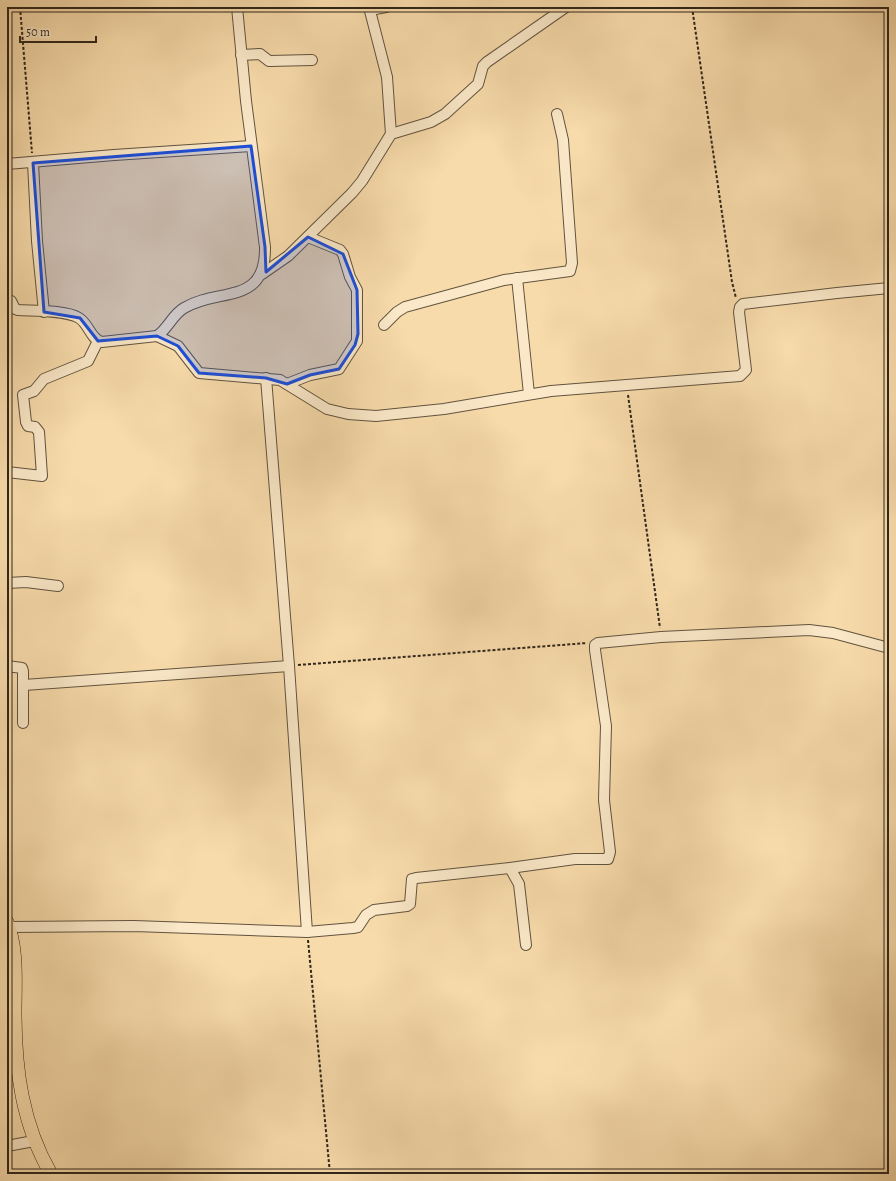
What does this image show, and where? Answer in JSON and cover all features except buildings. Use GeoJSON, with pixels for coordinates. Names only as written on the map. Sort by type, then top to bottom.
{"type":"FeatureCollection","features":[{"type":"Feature","properties":{"kind":"main road"},"geometry":{"type":"LineString","coordinates":[[8,924],[15,978],[17,1065],[21,1098],[34,1141],[51,1174]]}},
{"type":"Feature","properties":{"kind":"street"},"geometry":{"type":"LineString","coordinates":[[237,7],[251,146],[265,247],[266,260],[262,274]]}},
{"type":"Feature","properties":{"kind":"street"},"geometry":{"type":"LineString","coordinates":[[98,341],[137,340],[157,336],[162,333],[174,316],[183,309],[196,303],[245,289],[262,274],[281,262],[357,188],[391,134],[387,77],[370,9],[386,7]]}},
{"type":"Feature","properties":{"kind":"street"},"geometry":{"type":"LineString","coordinates":[[391,134],[431,122],[445,114],[478,84],[483,66],[487,62],[566,7]]}},
{"type":"Feature","properties":{"kind":"street"},"geometry":{"type":"LineString","coordinates":[[241,55],[260,54],[269,61],[312,60]]}},
{"type":"Feature","properties":{"kind":"street"},"geometry":{"type":"LineString","coordinates":[[384,325],[397,312],[405,307],[517,278],[567,272],[572,268],[563,140],[557,114]]}},
{"type":"Feature","properties":{"kind":"street"},"geometry":{"type":"LineString","coordinates":[[7,164],[251,146]]}},
{"type":"Feature","properties":{"kind":"street"},"geometry":{"type":"LineString","coordinates":[[32,163],[37,241],[44,312]]}},
{"type":"Feature","properties":{"kind":"street"},"geometry":{"type":"LineString","coordinates":[[288,384],[310,375],[338,369],[357,341],[357,290],[348,271],[345,257],[340,250],[308,237]]}},
{"type":"Feature","properties":{"kind":"street"},"geometry":{"type":"LineString","coordinates":[[517,278],[529,394]]}},
{"type":"Feature","properties":{"kind":"street"},"geometry":{"type":"LineString","coordinates":[[157,336],[176,344],[199,373],[280,380],[327,409],[348,414],[367,416],[437,410],[529,394],[740,376],[744,374],[746,365],[740,307],[748,303],[889,288]]}},
{"type":"Feature","properties":{"kind":"street"},"geometry":{"type":"LineString","coordinates":[[7,299],[11,301],[15,309],[18,310],[66,314],[80,318],[98,341]]}},
{"type":"Feature","properties":{"kind":"street"},"geometry":{"type":"LineString","coordinates":[[7,472],[42,476],[39,432],[37,429],[28,426],[26,422],[23,395],[34,391],[44,379],[88,361],[98,341]]}},
{"type":"Feature","properties":{"kind":"street"},"geometry":{"type":"LineString","coordinates":[[266,378],[289,666],[307,932]]}},
{"type":"Feature","properties":{"kind":"street"},"geometry":{"type":"LineString","coordinates":[[7,582],[26,582],[58,586]]}},
{"type":"Feature","properties":{"kind":"street"},"geometry":{"type":"LineString","coordinates":[[8,924],[134,926],[307,932],[353,928],[358,927],[370,912],[407,906],[410,904],[412,879],[575,859],[603,860],[609,857],[604,800],[606,726],[595,645],[605,641],[661,637],[821,631],[889,648]]}},
{"type":"Feature","properties":{"kind":"street"},"geometry":{"type":"LineString","coordinates":[[7,666],[22,668],[24,685],[23,723]]}},
{"type":"Feature","properties":{"kind":"street"},"geometry":{"type":"LineString","coordinates":[[24,685],[289,666]]}},
{"type":"Feature","properties":{"kind":"street"},"geometry":{"type":"LineString","coordinates":[[510,868],[519,884],[526,945]]}},
{"type":"Feature","properties":{"kind":"street"},"geometry":{"type":"LineString","coordinates":[[7,1146],[34,1141]]}},
{"type":"Feature","properties":{"kind":"path"},"geometry":{"type":"LineString","coordinates":[[20,7],[32,163]]}},
{"type":"Feature","properties":{"kind":"path"},"geometry":{"type":"LineString","coordinates":[[692,7],[732,282],[740,307]]}},
{"type":"Feature","properties":{"kind":"path"},"geometry":{"type":"LineString","coordinates":[[627,386],[661,637]]}},
{"type":"Feature","properties":{"kind":"path"},"geometry":{"type":"LineString","coordinates":[[289,666],[586,642],[595,645]]}},
{"type":"Feature","properties":{"kind":"path"},"geometry":{"type":"LineString","coordinates":[[307,932],[330,1174]]}},
{"type":"Feature","properties":{"kind":"highlighted area"},"geometry":{"type":"Polygon","coordinates":[[[251,146],[265,247],[266,272],[308,237],[343,254],[357,290],[358,334],[355,345],[339,369],[310,375],[287,384],[266,378],[199,373],[178,346],[157,336],[98,341],[80,318],[44,312],[33,163],[251,146]]]}}]}
